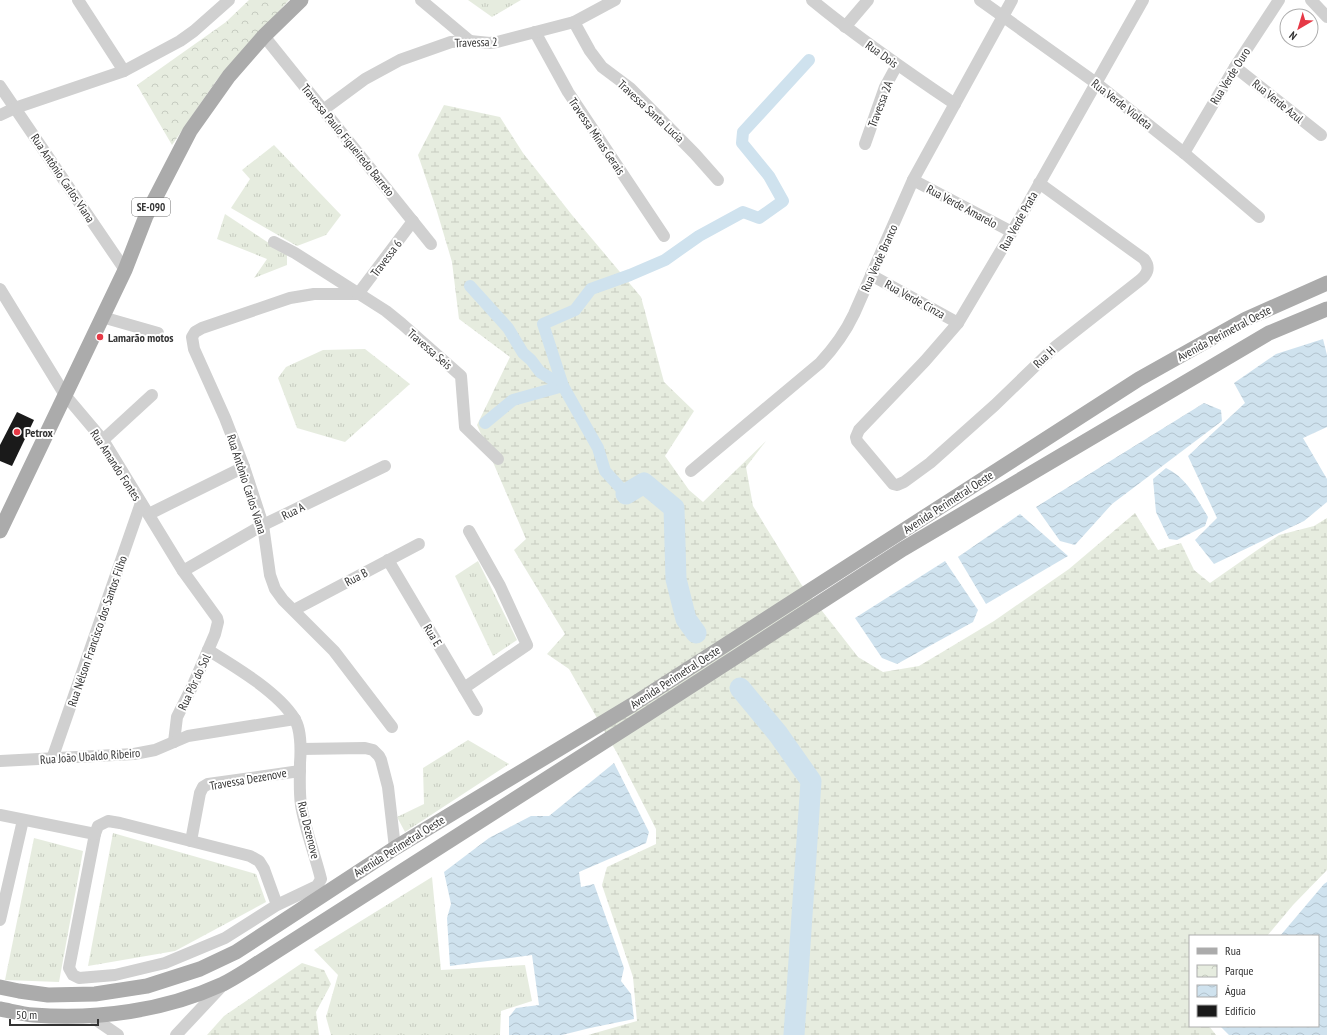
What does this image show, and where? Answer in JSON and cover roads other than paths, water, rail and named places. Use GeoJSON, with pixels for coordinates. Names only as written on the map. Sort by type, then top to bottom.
{"type":"FeatureCollection","features":[{"type":"Feature","properties":{"kind":"main road","name":"SE-090"},"geometry":{"type":"LineString","coordinates":[[1,526],[125,270],[146,216],[190,131],[229,76],[264,36],[301,0]]}},
{"type":"Feature","properties":{"kind":"main road","name":"Avenida Perimetral Oeste"},"geometry":{"type":"LineString","coordinates":[[0,987],[19,991],[48,994],[94,994],[147,986],[200,969],[236,952],[395,848],[632,705],[1138,379],[1246,319],[1327,283]]}},
{"type":"Feature","properties":{"kind":"main road","name":"Avenida Perimetral Oeste"},"geometry":{"type":"LineString","coordinates":[[0,1009],[32,1015],[92,1017],[131,1012],[177,1001],[224,984],[903,550],[1269,333],[1327,309]]}},
{"type":"Feature","properties":{"kind":"street"},"geometry":{"type":"LineString","coordinates":[[78,0],[124,71]]}},
{"type":"Feature","properties":{"kind":"street"},"geometry":{"type":"LineString","coordinates":[[421,0],[470,41]]}},
{"type":"Feature","properties":{"kind":"street","name":"Travessa 2"},"geometry":{"type":"LineString","coordinates":[[323,110],[365,79],[400,60],[451,42],[470,41],[490,43],[574,22],[615,0]]}},
{"type":"Feature","properties":{"kind":"street","name":"Rua Dois"},"geometry":{"type":"LineString","coordinates":[[812,0],[845,27],[897,65],[955,104]]}},
{"type":"Feature","properties":{"kind":"street"},"geometry":{"type":"LineString","coordinates":[[845,27],[868,0]]}},
{"type":"Feature","properties":{"kind":"street","name":"Rua Verde Violeta"},"geometry":{"type":"LineString","coordinates":[[980,0],[1096,83],[1184,153],[1259,217]]}},
{"type":"Feature","properties":{"kind":"street","name":"Rua Verde Branco"},"geometry":{"type":"LineString","coordinates":[[691,471],[820,363],[831,352],[845,332],[913,180],[1012,0]]}},
{"type":"Feature","properties":{"kind":"street","name":"Rua Verde Prata"},"geometry":{"type":"LineString","coordinates":[[866,422],[925,361],[958,323],[1012,232],[1143,0]]}},
{"type":"Feature","properties":{"kind":"street","name":"Rua Verde Ouro"},"geometry":{"type":"LineString","coordinates":[[1184,153],[1235,67],[1280,0]]}},
{"type":"Feature","properties":{"kind":"street"},"geometry":{"type":"LineString","coordinates":[[1311,0],[1327,17]]}},
{"type":"Feature","properties":{"kind":"street"},"geometry":{"type":"LineString","coordinates":[[0,115],[15,108],[124,71],[180,41],[194,31],[224,2]]}},
{"type":"Feature","properties":{"kind":"street","name":"Travessa Santa Lucia"},"geometry":{"type":"LineString","coordinates":[[574,22],[590,51],[602,67],[630,88],[695,154],[718,180]]}},
{"type":"Feature","properties":{"kind":"street","name":"Travessa Minas Gerais"},"geometry":{"type":"LineString","coordinates":[[536,32],[568,92],[664,236]]}},
{"type":"Feature","properties":{"kind":"street","name":"Travessa Paulo Figueiredo Barreto"},"geometry":{"type":"LineString","coordinates":[[264,36],[431,244]]}},
{"type":"Feature","properties":{"kind":"street","name":"Travessa 2A"},"geometry":{"type":"LineString","coordinates":[[865,144],[885,87],[897,65]]}},
{"type":"Feature","properties":{"kind":"street","name":"Rua Verde Azul"},"geometry":{"type":"LineString","coordinates":[[1235,67],[1321,135]]}},
{"type":"Feature","properties":{"kind":"street","name":"Rua Antônio Carlos Viana"},"geometry":{"type":"LineString","coordinates":[[0,86],[125,270]]}},
{"type":"Feature","properties":{"kind":"street","name":"Rua Verde Amarelo"},"geometry":{"type":"LineString","coordinates":[[913,180],[1012,232]]}},
{"type":"Feature","properties":{"kind":"street","name":"Rua H"},"geometry":{"type":"LineString","coordinates":[[866,422],[856,436],[857,441],[891,482],[897,485],[904,482],[930,463],[977,421],[1055,347],[1145,276],[1148,267],[1144,259],[1039,183]]}},
{"type":"Feature","properties":{"kind":"street","name":"Travessa 6"},"geometry":{"type":"LineString","coordinates":[[358,294],[413,221]]}},
{"type":"Feature","properties":{"kind":"street","name":"Travessa Seis"},"geometry":{"type":"LineString","coordinates":[[274,242],[295,253],[386,311],[461,376],[465,427],[498,460]]}},
{"type":"Feature","properties":{"kind":"street","name":"Rua Verde Cinza"},"geometry":{"type":"LineString","coordinates":[[871,274],[958,323]]}},
{"type":"Feature","properties":{"kind":"street","name":"Rua Amando Fontes"},"geometry":{"type":"LineString","coordinates":[[0,288],[65,395],[103,440],[183,571],[215,615],[218,622]]}},
{"type":"Feature","properties":{"kind":"street","name":"Rua Antônio Carlos Viana"},"geometry":{"type":"LineString","coordinates":[[358,294],[314,294],[290,298],[196,331],[193,334],[194,349],[225,418],[244,467],[263,525],[272,581],[278,595],[334,650],[392,727]]}},
{"type":"Feature","properties":{"kind":"street"},"geometry":{"type":"LineString","coordinates":[[102,317],[158,333]]}},
{"type":"Feature","properties":{"kind":"street"},"geometry":{"type":"LineString","coordinates":[[103,440],[152,395]]}},
{"type":"Feature","properties":{"kind":"street","name":"Rua A"},"geometry":{"type":"LineString","coordinates":[[183,571],[263,525],[385,466]]}},
{"type":"Feature","properties":{"kind":"street"},"geometry":{"type":"LineString","coordinates":[[148,514],[244,467]]}},
{"type":"Feature","properties":{"kind":"street","name":"Rua Nélson Francisco dos Santos Filho"},"geometry":{"type":"LineString","coordinates":[[52,759],[142,503]]}},
{"type":"Feature","properties":{"kind":"street"},"geometry":{"type":"LineString","coordinates":[[464,688],[527,645],[500,586],[470,531]]}},
{"type":"Feature","properties":{"kind":"street","name":"Rua B"},"geometry":{"type":"LineString","coordinates":[[294,610],[419,544]]}},
{"type":"Feature","properties":{"kind":"street","name":"Rua E"},"geometry":{"type":"LineString","coordinates":[[388,560],[477,710]]}},
{"type":"Feature","properties":{"kind":"street","name":"Rua Pôr do Sol"},"geometry":{"type":"LineString","coordinates":[[174,742],[177,717],[193,686],[215,634],[218,622]]}},
{"type":"Feature","properties":{"kind":"street"},"geometry":{"type":"LineString","coordinates":[[208,650],[266,689],[295,719]]}},
{"type":"Feature","properties":{"kind":"street","name":"Rua João Ubaldo Ribeiro"},"geometry":{"type":"LineString","coordinates":[[0,761],[134,754],[155,750],[188,736],[295,719]]}},
{"type":"Feature","properties":{"kind":"street","name":"Rua Dezenove"},"geometry":{"type":"LineString","coordinates":[[277,906],[317,886],[321,879],[301,807],[301,749],[295,719]]}},
{"type":"Feature","properties":{"kind":"street"},"geometry":{"type":"LineString","coordinates":[[301,749],[366,748],[373,750],[379,756],[388,787],[395,848]]}},
{"type":"Feature","properties":{"kind":"street","name":"Travessa Dezenove"},"geometry":{"type":"LineString","coordinates":[[191,841],[200,793],[203,787],[208,784],[300,771]]}},
{"type":"Feature","properties":{"kind":"street"},"geometry":{"type":"LineString","coordinates":[[0,816],[95,834]]}},
{"type":"Feature","properties":{"kind":"street"},"geometry":{"type":"LineString","coordinates":[[0,920],[23,820]]}},
{"type":"Feature","properties":{"kind":"street"},"geometry":{"type":"LineString","coordinates":[[108,821],[120,822],[191,841],[250,856],[259,861],[264,869],[277,906],[224,938],[165,963],[115,975],[79,978],[73,974],[69,968],[95,834],[98,826],[108,821]]}},
{"type":"Feature","properties":{"kind":"street"},"geometry":{"type":"LineString","coordinates":[[176,1035],[224,984]]}},
{"type":"Feature","properties":{"kind":"street"},"geometry":{"type":"LineString","coordinates":[[92,1017],[118,1035]]}},
{"type":"Feature","properties":{"kind":"water"},"geometry":{"type":"Polygon","coordinates":[[[1323,339],[1327,355],[1327,427],[1303,438],[1327,479],[1327,502],[1304,521],[1214,564],[1195,540],[1217,518],[1188,456],[1245,403],[1234,383],[1276,354],[1323,339]]]}},
{"type":"Feature","properties":{"kind":"water"},"geometry":{"type":"Polygon","coordinates":[[[1204,403],[1221,410],[1222,421],[1112,504],[1075,545],[1060,541],[1036,507],[1204,403]]]}},
{"type":"Feature","properties":{"kind":"water"},"geometry":{"type":"Polygon","coordinates":[[[1166,468],[1185,483],[1208,517],[1205,526],[1177,540],[1169,539],[1156,512],[1153,479],[1166,468]]]}},
{"type":"Feature","properties":{"kind":"water"},"geometry":{"type":"Polygon","coordinates":[[[1020,514],[1068,556],[986,604],[958,557],[1020,514]]]}},
{"type":"Feature","properties":{"kind":"water"},"geometry":{"type":"Polygon","coordinates":[[[945,561],[978,610],[973,622],[897,664],[882,658],[855,618],[945,561]]]}},
{"type":"Feature","properties":{"kind":"water"},"geometry":{"type":"Polygon","coordinates":[[[614,763],[649,832],[646,843],[579,872],[581,887],[594,884],[624,968],[621,981],[631,994],[634,1019],[562,1035],[509,1035],[509,1017],[516,1008],[539,1005],[532,955],[450,966],[447,918],[451,904],[444,872],[489,838],[531,816],[549,816],[614,763]]]}},
{"type":"Feature","properties":{"kind":"water"},"geometry":{"type":"Polygon","coordinates":[[[1327,882],[1327,1035],[1229,1035],[1221,1027],[1319,1027],[1319,935],[1281,935],[1327,882]]]}},
{"type":"Feature","properties":{"kind":"waterway"},"geometry":{"type":"LineString","coordinates":[[626,494],[605,471],[598,448],[563,386],[543,324],[575,310],[591,289],[665,260],[699,236],[743,212],[759,218],[783,201],[769,176],[742,143],[743,132],[809,60]]}},
{"type":"Feature","properties":{"kind":"waterway"},"geometry":{"type":"LineString","coordinates":[[470,286],[508,328],[523,353],[531,360],[540,372],[563,386]]}},
{"type":"Feature","properties":{"kind":"waterway"},"geometry":{"type":"LineString","coordinates":[[485,423],[513,400],[563,386]]}},
{"type":"Feature","properties":{"kind":"waterway"},"geometry":{"type":"LineString","coordinates":[[626,494],[644,483],[674,508],[676,579],[686,619],[696,633]]}},
{"type":"Feature","properties":{"kind":"waterway"},"geometry":{"type":"LineString","coordinates":[[740,688],[778,734],[811,781],[794,1035]]}},
{"type":"Feature","properties":{"kind":"place","name":"Lamarão motos"},"geometry":{"type":"Point","coordinates":[100,337]}},
{"type":"Feature","properties":{"kind":"place","name":"Petrox"},"geometry":{"type":"Point","coordinates":[17,432]}}]}
